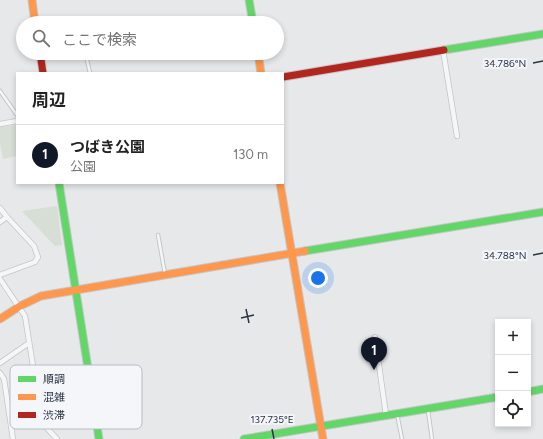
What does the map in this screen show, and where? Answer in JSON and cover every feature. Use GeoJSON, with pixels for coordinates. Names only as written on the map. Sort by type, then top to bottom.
{"type":"FeatureCollection","features":[{"type":"Feature","properties":{"kind":"street"},"geometry":{"type":"LineString","coordinates":[[32,0],[34,16]]}},
{"type":"Feature","properties":{"kind":"street"},"geometry":{"type":"LineString","coordinates":[[249,0],[252,16]]}},
{"type":"Feature","properties":{"kind":"street"},"geometry":{"type":"LineString","coordinates":[[284,77],[543,34]]}},
{"type":"Feature","properties":{"kind":"street"},"geometry":{"type":"LineString","coordinates":[[443,50],[457,136]]}},
{"type":"Feature","properties":{"kind":"street"},"geometry":{"type":"LineString","coordinates":[[41,60],[42,72]]}},
{"type":"Feature","properties":{"kind":"street"},"geometry":{"type":"LineString","coordinates":[[259,60],[261,72]]}},
{"type":"Feature","properties":{"kind":"street"},"geometry":{"type":"LineString","coordinates":[[0,124],[16,121]]}},
{"type":"Feature","properties":{"kind":"street"},"geometry":{"type":"LineString","coordinates":[[59,184],[88,365]]}},
{"type":"Feature","properties":{"kind":"street"},"geometry":{"type":"LineString","coordinates":[[280,184],[323,439]]}},
{"type":"Feature","properties":{"kind":"street"},"geometry":{"type":"LineString","coordinates":[[0,208],[34,246],[38,257],[35,262],[0,275]]}},
{"type":"Feature","properties":{"kind":"street"},"geometry":{"type":"LineString","coordinates":[[0,319],[18,306],[42,296],[291,253],[543,212]]}},
{"type":"Feature","properties":{"kind":"street"},"geometry":{"type":"LineString","coordinates":[[0,222],[7,217]]}},
{"type":"Feature","properties":{"kind":"street"},"geometry":{"type":"LineString","coordinates":[[0,279],[25,316],[33,365]]}},
{"type":"Feature","properties":{"kind":"street"},"geometry":{"type":"LineString","coordinates":[[375,338],[386,415]]}},
{"type":"Feature","properties":{"kind":"street"},"geometry":{"type":"LineString","coordinates":[[0,363],[29,342]]}},
{"type":"Feature","properties":{"kind":"street"},"geometry":{"type":"LineString","coordinates":[[0,373],[4,379],[10,419]]}},
{"type":"Feature","properties":{"kind":"street"},"geometry":{"type":"LineString","coordinates":[[531,391],[543,389]]}},
{"type":"Feature","properties":{"kind":"street"},"geometry":{"type":"LineString","coordinates":[[244,439],[495,397]]}},
{"type":"Feature","properties":{"kind":"street"},"geometry":{"type":"LineString","coordinates":[[12,429],[13,439]]}},
{"type":"Feature","properties":{"kind":"street"},"geometry":{"type":"LineString","coordinates":[[48,429],[57,439]]}},
{"type":"Feature","properties":{"kind":"street"},"geometry":{"type":"LineString","coordinates":[[97,429],[99,439]]}},
{"type":"Feature","properties":{"kind":"lane"},"geometry":{"type":"LineString","coordinates":[[88,60],[90,72]]}},
{"type":"Feature","properties":{"kind":"lane"},"geometry":{"type":"LineString","coordinates":[[0,92],[16,114]]}},
{"type":"Feature","properties":{"kind":"lane"},"geometry":{"type":"LineString","coordinates":[[158,235],[165,275]]}},
{"type":"Feature","properties":{"kind":"lane"},"geometry":{"type":"LineString","coordinates":[[428,408],[432,439]]}},
{"type":"Feature","properties":{"kind":"lane"},"geometry":{"type":"LineString","coordinates":[[397,414],[402,439]]}},
{"type":"Feature","properties":{"kind":"shaded area"},"geometry":{"type":"Polygon","coordinates":[[[16,125],[16,156],[3,159],[0,143],[0,127],[16,125]]]}},
{"type":"Feature","properties":{"kind":"shaded area"},"geometry":{"type":"Polygon","coordinates":[[[57,206],[62,245],[55,246],[22,211],[57,206]]]}},
{"type":"Feature","properties":{"kind":"traffic: fast"},"geometry":{"type":"LineString","coordinates":[[249,0],[252,16]]}},
{"type":"Feature","properties":{"kind":"traffic: fast"},"geometry":{"type":"LineString","coordinates":[[444,50],[543,34]]}},
{"type":"Feature","properties":{"kind":"traffic: fast"},"geometry":{"type":"LineString","coordinates":[[59,184],[87,365]]}},
{"type":"Feature","properties":{"kind":"traffic: fast"},"geometry":{"type":"LineString","coordinates":[[305,251],[543,212]]}},
{"type":"Feature","properties":{"kind":"traffic: fast"},"geometry":{"type":"LineString","coordinates":[[531,391],[543,389]]}},
{"type":"Feature","properties":{"kind":"traffic: fast"},"geometry":{"type":"LineString","coordinates":[[244,439],[495,397]]}},
{"type":"Feature","properties":{"kind":"traffic: fast"},"geometry":{"type":"LineString","coordinates":[[97,429],[99,439]]}},
{"type":"Feature","properties":{"kind":"traffic: slow"},"geometry":{"type":"LineString","coordinates":[[32,0],[34,16]]}},
{"type":"Feature","properties":{"kind":"traffic: slow"},"geometry":{"type":"LineString","coordinates":[[259,60],[261,72]]}},
{"type":"Feature","properties":{"kind":"traffic: slow"},"geometry":{"type":"LineString","coordinates":[[280,184],[323,439]]}},
{"type":"Feature","properties":{"kind":"traffic: slow"},"geometry":{"type":"LineString","coordinates":[[0,319],[20,306],[41,296],[305,251]]}},
{"type":"Feature","properties":{"kind":"traffic: jam"},"geometry":{"type":"LineString","coordinates":[[284,77],[444,50]]}},
{"type":"Feature","properties":{"kind":"traffic: jam"},"geometry":{"type":"LineString","coordinates":[[41,60],[43,72]]}},
{"type":"Feature","properties":{"kind":"place","name":"つばき公園"},"geometry":{"type":"Point","coordinates":[374,370]}}]}
